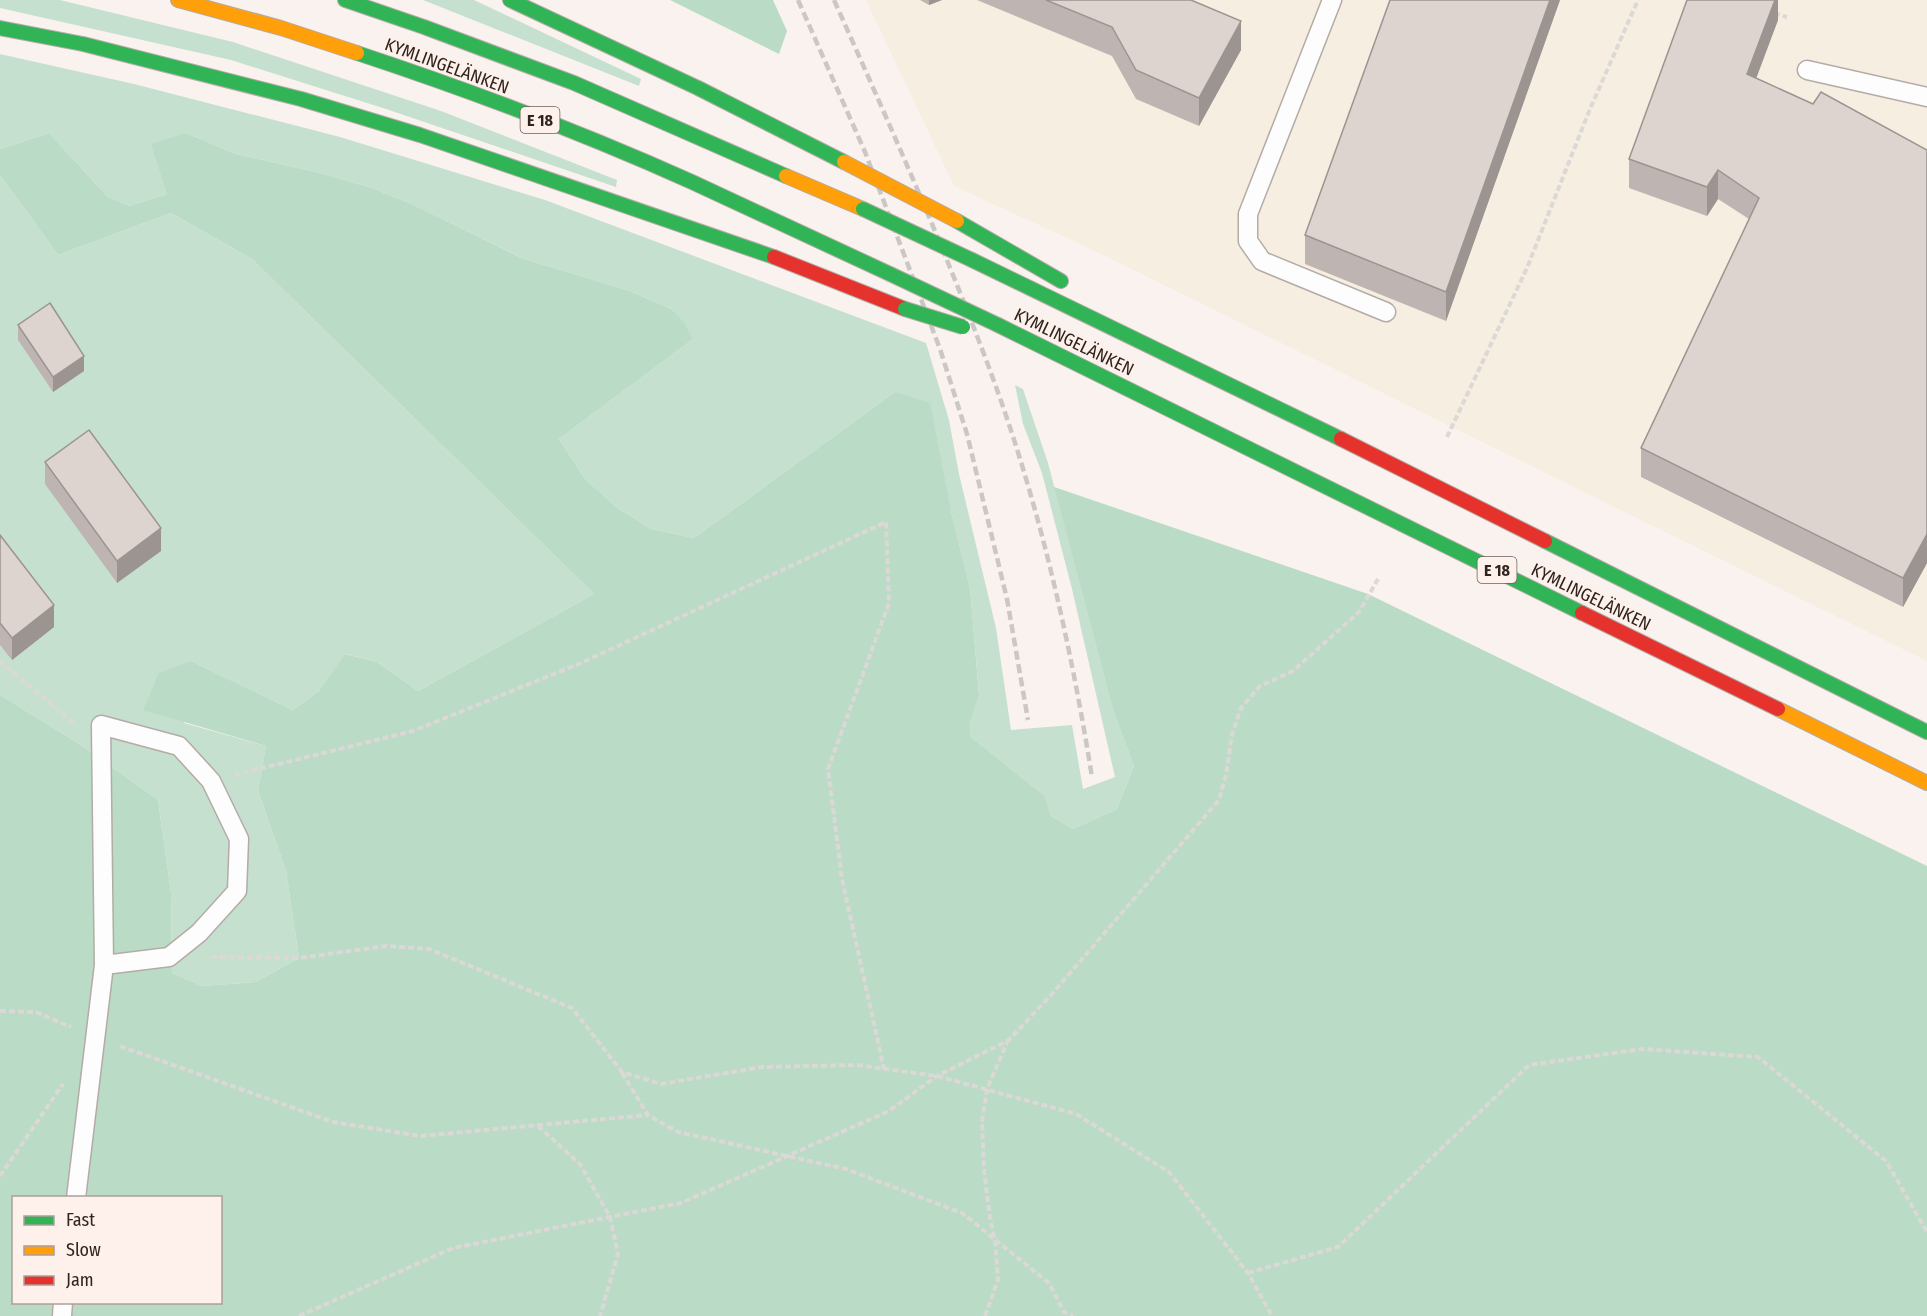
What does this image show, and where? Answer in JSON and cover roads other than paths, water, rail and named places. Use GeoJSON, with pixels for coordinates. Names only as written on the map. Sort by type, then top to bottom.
{"type":"FeatureCollection","features":[{"type":"Feature","properties":{"kind":"highway","name":"KYMLINGELÄNKEN"},"geometry":{"type":"LineString","coordinates":[[177,0],[281,28],[412,71],[690,181],[890,274],[1001,332],[1066,357],[1927,783]]}},
{"type":"Feature","properties":{"kind":"highway","name":"KYMLINGELÄNKEN"},"geometry":{"type":"LineString","coordinates":[[345,0],[574,82],[863,209],[1278,407],[1927,732]]}},
{"type":"Feature","properties":{"kind":"highway"},"geometry":{"type":"LineString","coordinates":[[510,0],[698,88],[844,162],[957,221],[1071,287]]}},
{"type":"Feature","properties":{"kind":"highway"},"geometry":{"type":"LineString","coordinates":[[0,28],[118,52],[301,99],[420,135],[745,246],[905,309],[1001,332]]}},
{"type":"Feature","properties":{"kind":"highway"},"geometry":{"type":"LineString","coordinates":[[1133,323],[1278,407]]}},
{"type":"Feature","properties":{"kind":"lane"},"geometry":{"type":"LineString","coordinates":[[1332,0],[1248,214],[1248,242],[1262,261],[1386,312]]}},
{"type":"Feature","properties":{"kind":"lane"},"geometry":{"type":"LineString","coordinates":[[1807,70],[1927,97]]}},
{"type":"Feature","properties":{"kind":"lane"},"geometry":{"type":"LineString","coordinates":[[76,1196],[104,965],[102,725],[179,746],[211,781],[239,839],[237,891],[199,933],[169,957],[104,965]]}},
{"type":"Feature","properties":{"kind":"railway"},"geometry":{"type":"LineString","coordinates":[[798,0],[865,152],[940,349],[967,434],[1007,599],[1028,720]]}},
{"type":"Feature","properties":{"kind":"railway"},"geometry":{"type":"LineString","coordinates":[[834,0],[935,232],[1008,422],[1051,572],[1074,674],[1092,777]]}}]}
